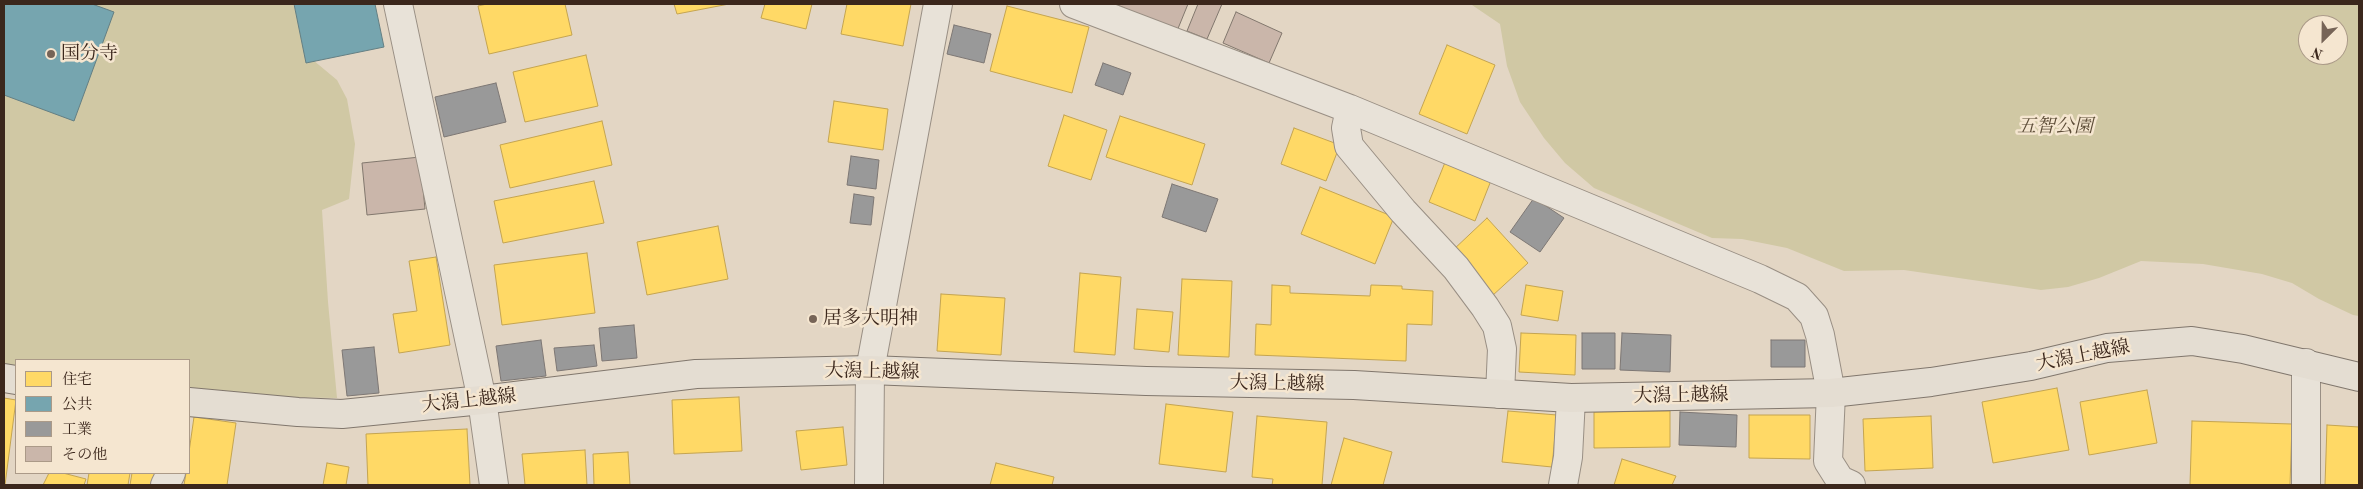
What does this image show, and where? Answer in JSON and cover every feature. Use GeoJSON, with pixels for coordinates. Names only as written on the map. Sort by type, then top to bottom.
{"type":"FeatureCollection","features":[{"type":"Feature","properties":{"kind":"main road","name":"大潟上越線"},"geometry":{"type":"LineString","coordinates":[[190,406],[342,414],[482,400],[696,374],[870,370],[1146,381],[1354,385],[1571,398],[1831,393],[1931,382],[2031,366],[2107,348],[2192,341],[2243,348],[2359,376]]}},
{"type":"Feature","properties":{"kind":"street"},"geometry":{"type":"LineString","coordinates":[[398,4],[482,400],[494,485]]}},
{"type":"Feature","properties":{"kind":"street"},"geometry":{"type":"LineString","coordinates":[[869,485],[870,370],[938,4]]}},
{"type":"Feature","properties":{"kind":"street"},"geometry":{"type":"LineString","coordinates":[[1074,4],[1350,109],[1760,279],[1797,297],[1814,316],[1820,335],[1831,393],[1828,461],[1840,480],[1852,485]]}},
{"type":"Feature","properties":{"kind":"street"},"geometry":{"type":"LineString","coordinates":[[1350,109],[1346,128],[1349,146],[1403,211],[1456,268],[1486,307],[1497,326],[1502,349],[1500,394]]}},
{"type":"Feature","properties":{"kind":"street"},"geometry":{"type":"LineString","coordinates":[[2306,363],[2306,485]]}},
{"type":"Feature","properties":{"kind":"street"},"geometry":{"type":"LineString","coordinates":[[1563,485],[1568,457],[1571,398]]}},
{"type":"Feature","properties":{"kind":"green space"},"geometry":{"type":"Polygon","coordinates":[[[4,4],[293,4],[313,60],[337,80],[347,99],[355,144],[349,199],[322,210],[337,398],[276,397],[190,389],[190,359],[15,359],[15,366],[4,364],[4,4]]]}},
{"type":"Feature","properties":{"kind":"green space","name":"五智公園"},"geometry":{"type":"Polygon","coordinates":[[[1462,4],[2359,4],[2359,316],[2319,299],[2292,283],[2262,274],[2203,264],[2141,261],[2099,278],[2068,287],[2041,290],[1904,270],[1844,271],[1787,248],[1742,239],[1712,238],[1594,188],[1565,163],[1544,138],[1520,102],[1507,66],[1500,24],[1472,5],[1462,4]]]}},
{"type":"Feature","properties":{"kind":"building: 住宅"},"geometry":{"type":"Polygon","coordinates":[[[487,4],[565,4],[572,35],[489,54],[478,6],[487,4]]]}},
{"type":"Feature","properties":{"kind":"building: 住宅"},"geometry":{"type":"Polygon","coordinates":[[[674,4],[729,4],[677,14],[674,4]]]}},
{"type":"Feature","properties":{"kind":"building: 住宅"},"geometry":{"type":"Polygon","coordinates":[[[765,4],[812,4],[806,29],[761,18],[765,4]]]}},
{"type":"Feature","properties":{"kind":"building: 住宅"},"geometry":{"type":"Polygon","coordinates":[[[847,4],[911,4],[903,46],[841,34],[847,4]]]}},
{"type":"Feature","properties":{"kind":"building: 住宅"},"geometry":{"type":"Polygon","coordinates":[[[1007,6],[1089,27],[1072,93],[990,71],[1007,6]]]}},
{"type":"Feature","properties":{"kind":"building: 住宅"},"geometry":{"type":"Polygon","coordinates":[[[1447,45],[1495,65],[1467,134],[1419,114],[1447,45]]]}},
{"type":"Feature","properties":{"kind":"building: 住宅"},"geometry":{"type":"Polygon","coordinates":[[[586,55],[598,106],[525,122],[513,72],[586,55]]]}},
{"type":"Feature","properties":{"kind":"building: 住宅"},"geometry":{"type":"Polygon","coordinates":[[[834,101],[888,109],[883,150],[828,142],[834,101]]]}},
{"type":"Feature","properties":{"kind":"building: 住宅"},"geometry":{"type":"Polygon","coordinates":[[[1064,115],[1107,130],[1091,180],[1048,166],[1064,115]]]}},
{"type":"Feature","properties":{"kind":"building: 住宅"},"geometry":{"type":"Polygon","coordinates":[[[1120,116],[1205,144],[1192,185],[1106,157],[1120,116]]]}},
{"type":"Feature","properties":{"kind":"building: 住宅"},"geometry":{"type":"Polygon","coordinates":[[[602,121],[612,165],[510,188],[500,145],[602,121]]]}},
{"type":"Feature","properties":{"kind":"building: 住宅"},"geometry":{"type":"Polygon","coordinates":[[[1294,128],[1340,145],[1326,181],[1281,164],[1294,128]]]}},
{"type":"Feature","properties":{"kind":"building: 住宅"},"geometry":{"type":"Polygon","coordinates":[[[1446,160],[1492,178],[1475,221],[1429,202],[1446,160]]]}},
{"type":"Feature","properties":{"kind":"building: 住宅"},"geometry":{"type":"Polygon","coordinates":[[[594,181],[604,223],[503,243],[494,201],[594,181]]]}},
{"type":"Feature","properties":{"kind":"building: 住宅"},"geometry":{"type":"Polygon","coordinates":[[[1320,187],[1394,217],[1375,264],[1301,234],[1320,187]]]}},
{"type":"Feature","properties":{"kind":"building: 住宅"},"geometry":{"type":"Polygon","coordinates":[[[1487,218],[1528,263],[1492,296],[1452,251],[1487,218]]]}},
{"type":"Feature","properties":{"kind":"building: 住宅"},"geometry":{"type":"Polygon","coordinates":[[[718,226],[728,279],[647,295],[637,242],[718,226]]]}},
{"type":"Feature","properties":{"kind":"building: 住宅"},"geometry":{"type":"Polygon","coordinates":[[[587,253],[595,313],[502,325],[494,265],[587,253]]]}},
{"type":"Feature","properties":{"kind":"building: 住宅"},"geometry":{"type":"Polygon","coordinates":[[[436,257],[450,345],[399,353],[393,314],[417,311],[409,261],[436,257]]]}},
{"type":"Feature","properties":{"kind":"building: 住宅"},"geometry":{"type":"Polygon","coordinates":[[[1080,273],[1121,277],[1115,355],[1074,352],[1080,273]]]}},
{"type":"Feature","properties":{"kind":"building: 住宅"},"geometry":{"type":"Polygon","coordinates":[[[1182,279],[1232,281],[1229,357],[1178,355],[1182,279]]]}},
{"type":"Feature","properties":{"kind":"building: 住宅"},"geometry":{"type":"Polygon","coordinates":[[[1272,285],[1290,286],[1290,293],[1370,296],[1371,285],[1402,286],[1402,289],[1433,291],[1432,325],[1407,324],[1406,361],[1255,355],[1256,324],[1271,325],[1272,285]]]}},
{"type":"Feature","properties":{"kind":"building: 住宅"},"geometry":{"type":"Polygon","coordinates":[[[1526,285],[1563,291],[1558,321],[1521,315],[1526,285]]]}},
{"type":"Feature","properties":{"kind":"building: 住宅"},"geometry":{"type":"Polygon","coordinates":[[[941,294],[1005,298],[1001,355],[937,351],[941,294]]]}},
{"type":"Feature","properties":{"kind":"building: 住宅"},"geometry":{"type":"Polygon","coordinates":[[[1137,309],[1173,312],[1169,352],[1134,349],[1137,309]]]}},
{"type":"Feature","properties":{"kind":"building: 住宅"},"geometry":{"type":"Polygon","coordinates":[[[1521,333],[1576,335],[1575,375],[1519,372],[1521,333]]]}},
{"type":"Feature","properties":{"kind":"building: 住宅"},"geometry":{"type":"Polygon","coordinates":[[[2057,388],[2069,450],[1993,463],[1982,402],[2057,388]]]}},
{"type":"Feature","properties":{"kind":"building: 住宅"},"geometry":{"type":"Polygon","coordinates":[[[2147,390],[2157,443],[2089,455],[2080,402],[2147,390]]]}},
{"type":"Feature","properties":{"kind":"building: 住宅"},"geometry":{"type":"Polygon","coordinates":[[[739,397],[742,451],[674,454],[672,400],[739,397]]]}},
{"type":"Feature","properties":{"kind":"building: 住宅"},"geometry":{"type":"Polygon","coordinates":[[[4,398],[15,400],[15,408],[4,485],[4,398]]]}},
{"type":"Feature","properties":{"kind":"building: 住宅"},"geometry":{"type":"Polygon","coordinates":[[[1166,404],[1233,412],[1226,472],[1159,464],[1166,404]]]}},
{"type":"Feature","properties":{"kind":"building: 住宅"},"geometry":{"type":"Polygon","coordinates":[[[1508,411],[1557,415],[1552,467],[1502,462],[1508,411]]]}},
{"type":"Feature","properties":{"kind":"building: 住宅"},"geometry":{"type":"Polygon","coordinates":[[[1670,411],[1670,447],[1594,448],[1594,412],[1670,411]]]}},
{"type":"Feature","properties":{"kind":"building: 住宅"},"geometry":{"type":"Polygon","coordinates":[[[1749,415],[1810,415],[1810,459],[1749,458],[1749,415]]]}},
{"type":"Feature","properties":{"kind":"building: 住宅"},"geometry":{"type":"Polygon","coordinates":[[[1257,416],[1327,422],[1322,485],[1272,485],[1273,479],[1252,477],[1257,416]]]}},
{"type":"Feature","properties":{"kind":"building: 住宅"},"geometry":{"type":"Polygon","coordinates":[[[1931,416],[1933,468],[1865,471],[1863,419],[1931,416]]]}},
{"type":"Feature","properties":{"kind":"building: 住宅"},"geometry":{"type":"Polygon","coordinates":[[[194,417],[236,423],[227,485],[184,485],[186,474],[190,474],[190,445],[194,417]]]}},
{"type":"Feature","properties":{"kind":"building: 住宅"},"geometry":{"type":"Polygon","coordinates":[[[2192,421],[2292,424],[2290,485],[2190,485],[2192,421]]]}},
{"type":"Feature","properties":{"kind":"building: 住宅"},"geometry":{"type":"Polygon","coordinates":[[[2327,425],[2359,427],[2359,485],[2325,485],[2327,425]]]}},
{"type":"Feature","properties":{"kind":"building: 住宅"},"geometry":{"type":"Polygon","coordinates":[[[843,427],[847,465],[801,470],[796,431],[843,427]]]}},
{"type":"Feature","properties":{"kind":"building: 住宅"},"geometry":{"type":"Polygon","coordinates":[[[467,429],[470,485],[368,485],[366,434],[467,429]]]}},
{"type":"Feature","properties":{"kind":"building: 住宅"},"geometry":{"type":"Polygon","coordinates":[[[1344,438],[1392,452],[1383,485],[1331,485],[1344,438]]]}},
{"type":"Feature","properties":{"kind":"building: 住宅"},"geometry":{"type":"Polygon","coordinates":[[[585,450],[587,485],[525,485],[522,454],[585,450]]]}},
{"type":"Feature","properties":{"kind":"building: 住宅"},"geometry":{"type":"Polygon","coordinates":[[[628,452],[630,485],[594,485],[593,454],[628,452]]]}},
{"type":"Feature","properties":{"kind":"building: 住宅"},"geometry":{"type":"Polygon","coordinates":[[[1622,459],[1676,476],[1672,485],[1614,485],[1622,459]]]}},
{"type":"Feature","properties":{"kind":"building: 住宅"},"geometry":{"type":"Polygon","coordinates":[[[327,463],[349,467],[346,485],[323,485],[327,463]]]}},
{"type":"Feature","properties":{"kind":"building: 住宅"},"geometry":{"type":"Polygon","coordinates":[[[996,463],[1054,477],[1052,485],[990,485],[996,463]]]}},
{"type":"Feature","properties":{"kind":"building: 住宅"},"geometry":{"type":"Polygon","coordinates":[[[48,474],[67,474],[86,479],[84,485],[43,485],[48,474]]]}},
{"type":"Feature","properties":{"kind":"building: 住宅"},"geometry":{"type":"Polygon","coordinates":[[[89,474],[130,474],[128,485],[87,485],[89,474]]]}},
{"type":"Feature","properties":{"kind":"building: 住宅"},"geometry":{"type":"Polygon","coordinates":[[[132,474],[164,474],[158,485],[130,485],[132,474]]]}},
{"type":"Feature","properties":{"kind":"building: 公共","name":"国分寺"},"geometry":{"type":"Polygon","coordinates":[[[4,4],[92,4],[114,12],[74,121],[4,95],[4,4]]]}},
{"type":"Feature","properties":{"kind":"building: 公共"},"geometry":{"type":"Polygon","coordinates":[[[294,4],[375,4],[384,47],[306,63],[294,4]]]}},
{"type":"Feature","properties":{"kind":"building: 工業"},"geometry":{"type":"Polygon","coordinates":[[[954,25],[991,34],[984,63],[947,54],[954,25]]]}},
{"type":"Feature","properties":{"kind":"building: 工業"},"geometry":{"type":"Polygon","coordinates":[[[1103,63],[1131,73],[1123,95],[1095,85],[1103,63]]]}},
{"type":"Feature","properties":{"kind":"building: 工業"},"geometry":{"type":"Polygon","coordinates":[[[496,83],[506,122],[444,137],[435,97],[496,83]]]}},
{"type":"Feature","properties":{"kind":"building: 工業"},"geometry":{"type":"Polygon","coordinates":[[[851,156],[879,160],[876,189],[847,185],[851,156]]]}},
{"type":"Feature","properties":{"kind":"building: 工業"},"geometry":{"type":"Polygon","coordinates":[[[1172,184],[1218,199],[1206,232],[1162,217],[1172,184]]]}},
{"type":"Feature","properties":{"kind":"building: 工業"},"geometry":{"type":"Polygon","coordinates":[[[854,194],[874,197],[871,225],[850,223],[854,194]]]}},
{"type":"Feature","properties":{"kind":"building: 工業"},"geometry":{"type":"Polygon","coordinates":[[[1534,198],[1564,218],[1540,252],[1510,232],[1534,198]]]}},
{"type":"Feature","properties":{"kind":"building: 工業"},"geometry":{"type":"Polygon","coordinates":[[[634,325],[637,358],[602,361],[599,328],[634,325]]]}},
{"type":"Feature","properties":{"kind":"building: 工業"},"geometry":{"type":"Polygon","coordinates":[[[1582,333],[1615,333],[1615,369],[1582,369],[1582,333]]]}},
{"type":"Feature","properties":{"kind":"building: 工業"},"geometry":{"type":"Polygon","coordinates":[[[1622,333],[1671,335],[1670,372],[1620,370],[1622,333]]]}},
{"type":"Feature","properties":{"kind":"building: 工業"},"geometry":{"type":"Polygon","coordinates":[[[541,340],[546,376],[501,381],[496,346],[541,340]]]}},
{"type":"Feature","properties":{"kind":"building: 工業"},"geometry":{"type":"Polygon","coordinates":[[[1771,340],[1805,340],[1805,367],[1771,367],[1771,340]]]}},
{"type":"Feature","properties":{"kind":"building: 工業"},"geometry":{"type":"Polygon","coordinates":[[[594,345],[597,366],[557,371],[554,348],[594,345]]]}},
{"type":"Feature","properties":{"kind":"building: 工業"},"geometry":{"type":"Polygon","coordinates":[[[374,347],[379,393],[347,396],[342,350],[374,347]]]}},
{"type":"Feature","properties":{"kind":"building: 工業"},"geometry":{"type":"Polygon","coordinates":[[[1680,412],[1737,415],[1736,447],[1679,445],[1680,412]]]}},
{"type":"Feature","properties":{"kind":"building: その他"},"geometry":{"type":"Polygon","coordinates":[[[1115,4],[1188,4],[1177,31],[1115,4]]]}},
{"type":"Feature","properties":{"kind":"building: その他"},"geometry":{"type":"Polygon","coordinates":[[[1198,4],[1222,4],[1207,39],[1187,31],[1198,4]]]}},
{"type":"Feature","properties":{"kind":"building: その他"},"geometry":{"type":"Polygon","coordinates":[[[1236,12],[1282,33],[1269,63],[1223,43],[1236,12]]]}},
{"type":"Feature","properties":{"kind":"building: その他"},"geometry":{"type":"Polygon","coordinates":[[[420,157],[425,209],[367,215],[362,163],[420,157]]]}},
{"type":"Feature","properties":{"kind":"place","name":"国分寺"},"geometry":{"type":"Point","coordinates":[51,54]}},
{"type":"Feature","properties":{"kind":"place","name":"居多大明神"},"geometry":{"type":"Point","coordinates":[813,319]}}]}
